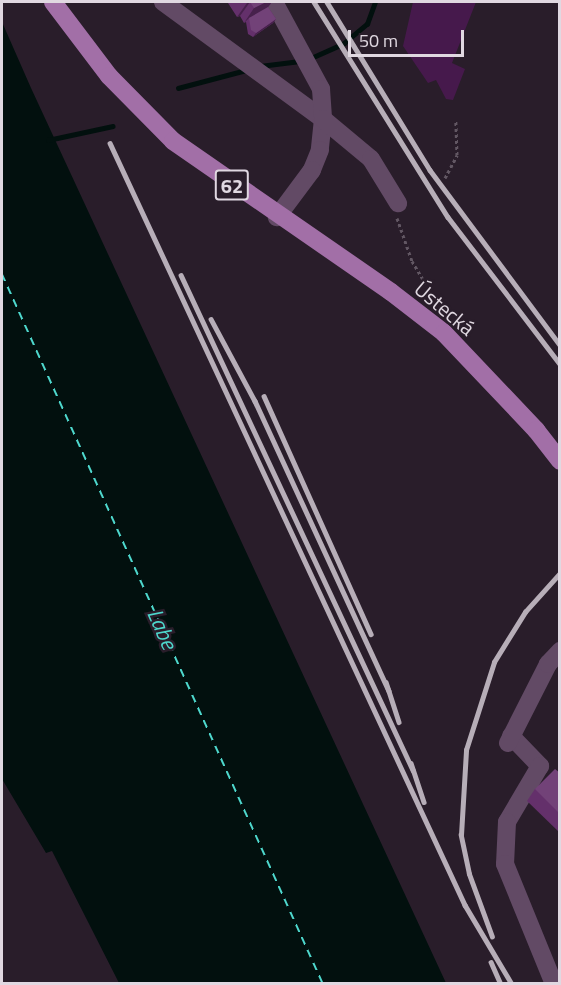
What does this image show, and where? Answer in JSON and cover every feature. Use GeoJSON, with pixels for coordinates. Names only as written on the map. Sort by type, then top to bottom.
{"type":"FeatureCollection","features":[{"type":"Feature","properties":{"kind":"main road","name":"Ústecká"},"geometry":{"type":"LineString","coordinates":[[53,2],[109,76],[142,112],[212,171],[391,292],[444,333],[536,430],[560,461]]}},
{"type":"Feature","properties":{"kind":"street"},"geometry":{"type":"LineString","coordinates":[[163,2],[323,119],[371,159],[398,203]]}},
{"type":"Feature","properties":{"kind":"street"},"geometry":{"type":"LineString","coordinates":[[273,2],[308,61],[321,89],[323,119],[320,150],[312,170],[277,217]]}},
{"type":"Feature","properties":{"kind":"street"},"geometry":{"type":"LineString","coordinates":[[554,984],[505,864],[507,822],[540,766],[509,740],[548,664],[560,651]]}},
{"type":"Feature","properties":{"kind":"path"},"geometry":{"type":"LineString","coordinates":[[445,178],[457,155],[456,120]]}},
{"type":"Feature","properties":{"kind":"path"},"geometry":{"type":"LineString","coordinates":[[398,203],[397,224],[412,261],[443,312],[444,333]]}},
{"type":"Feature","properties":{"kind":"shaded area"},"geometry":{"type":"Polygon","coordinates":[[[413,2],[476,2],[452,63],[465,69],[453,100],[446,99],[436,80],[428,83],[403,46],[413,2]]]}},
{"type":"Feature","properties":{"kind":"water","name":"Labe"},"geometry":{"type":"Polygon","coordinates":[[[2,22],[446,983],[119,983],[52,851],[46,853],[2,779],[2,22]]]}},
{"type":"Feature","properties":{"kind":"building"},"geometry":{"type":"Polygon","coordinates":[[[250,2],[266,2],[254,8],[250,2]]]}},
{"type":"Feature","properties":{"kind":"building"},"geometry":{"type":"Polygon","coordinates":[[[268,7],[276,19],[256,33],[251,30],[249,18],[268,7]]]}},
{"type":"Feature","properties":{"kind":"building"},"geometry":{"type":"Polygon","coordinates":[[[555,769],[560,773],[560,814],[535,789],[555,769]]]}},
{"type":"Feature","properties":{"kind":"waterway"},"geometry":{"type":"LineString","coordinates":[[311,58],[344,43],[367,24],[375,2]]}},
{"type":"Feature","properties":{"kind":"waterway"},"geometry":{"type":"LineString","coordinates":[[260,66],[300,61]]}},
{"type":"Feature","properties":{"kind":"waterway"},"geometry":{"type":"LineString","coordinates":[[178,88],[246,70]]}},
{"type":"Feature","properties":{"kind":"waterway"},"geometry":{"type":"LineString","coordinates":[[48,140],[113,126]]}},
{"type":"Feature","properties":{"kind":"ferry route"},"geometry":{"type":"LineString","coordinates":[[2,274],[323,984]]}},
{"type":"Feature","properties":{"kind":"railway"},"geometry":{"type":"LineString","coordinates":[[314,2],[448,217],[560,364]]}},
{"type":"Feature","properties":{"kind":"railway"},"geometry":{"type":"LineString","coordinates":[[327,2],[430,170],[560,345]]}},
{"type":"Feature","properties":{"kind":"railway"},"geometry":{"type":"LineString","coordinates":[[110,143],[465,905],[512,984]]}},
{"type":"Feature","properties":{"kind":"railway"},"geometry":{"type":"LineString","coordinates":[[181,275],[413,770]]}},
{"type":"Feature","properties":{"kind":"railway"},"geometry":{"type":"LineString","coordinates":[[211,319],[255,401],[389,691]]}},
{"type":"Feature","properties":{"kind":"railway"},"geometry":{"type":"LineString","coordinates":[[264,396],[371,634]]}},
{"type":"Feature","properties":{"kind":"railway"},"geometry":{"type":"LineString","coordinates":[[492,937],[469,874],[461,835],[466,750],[494,662],[525,612],[560,573]]}},
{"type":"Feature","properties":{"kind":"railway"},"geometry":{"type":"LineString","coordinates":[[386,682],[399,722]]}},
{"type":"Feature","properties":{"kind":"railway"},"geometry":{"type":"LineString","coordinates":[[411,763],[424,802]]}},
{"type":"Feature","properties":{"kind":"railway"},"geometry":{"type":"LineString","coordinates":[[491,962],[501,984]]}}]}
